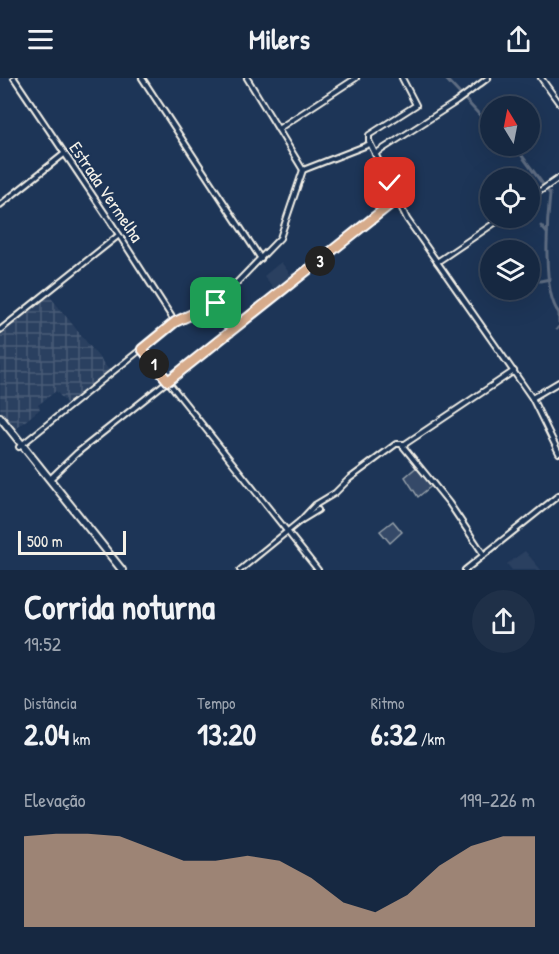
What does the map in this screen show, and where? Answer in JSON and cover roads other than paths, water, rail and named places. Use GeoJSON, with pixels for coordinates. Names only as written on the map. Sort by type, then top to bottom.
{"type":"FeatureCollection","features":[{"type":"Feature","properties":{"kind":"highway"},"geometry":{"type":"LineString","coordinates":[[0,417],[117,570]]}},
{"type":"Feature","properties":{"kind":"highway"},"geometry":{"type":"LineString","coordinates":[[0,423],[49,479],[122,570]]}},
{"type":"Feature","properties":{"kind":"street","name":"Estrada Vermelha"},"geometry":{"type":"LineString","coordinates":[[14,78],[175,322]]}},
{"type":"Feature","properties":{"kind":"street"},"geometry":{"type":"LineString","coordinates":[[142,78],[261,259]]}},
{"type":"Feature","properties":{"kind":"street"},"geometry":{"type":"LineString","coordinates":[[247,78],[303,170]]}},
{"type":"Feature","properties":{"kind":"street"},"geometry":{"type":"LineString","coordinates":[[278,129],[356,78]]}},
{"type":"Feature","properties":{"kind":"street"},"geometry":{"type":"LineString","coordinates":[[402,78],[416,105],[368,137],[370,144],[407,219],[533,400],[559,453]]}},
{"type":"Feature","properties":{"kind":"street"},"geometry":{"type":"LineString","coordinates":[[375,154],[462,98],[488,78]]}},
{"type":"Feature","properties":{"kind":"street"},"geometry":{"type":"LineString","coordinates":[[541,78],[559,103]]}},
{"type":"Feature","properties":{"kind":"street"},"geometry":{"type":"LineString","coordinates":[[303,170],[370,144]]}},
{"type":"Feature","properties":{"kind":"street"},"geometry":{"type":"LineString","coordinates":[[0,205],[64,154]]}},
{"type":"Feature","properties":{"kind":"street"},"geometry":{"type":"LineString","coordinates":[[20,445],[175,322],[213,305],[261,259],[280,238],[303,170]]}},
{"type":"Feature","properties":{"kind":"street"},"geometry":{"type":"LineString","coordinates":[[540,191],[559,178]]}},
{"type":"Feature","properties":{"kind":"street"},"geometry":{"type":"LineString","coordinates":[[49,479],[77,453],[397,199]]}},
{"type":"Feature","properties":{"kind":"street"},"geometry":{"type":"LineString","coordinates":[[437,262],[487,228]]}},
{"type":"Feature","properties":{"kind":"street"},"geometry":{"type":"LineString","coordinates":[[0,330],[119,235]]}},
{"type":"Feature","properties":{"kind":"street"},"geometry":{"type":"LineString","coordinates":[[142,349],[318,570]]}},
{"type":"Feature","properties":{"kind":"street"},"geometry":{"type":"LineString","coordinates":[[402,445],[514,371]]}},
{"type":"Feature","properties":{"kind":"street"},"geometry":{"type":"LineString","coordinates":[[533,400],[559,382]]}},
{"type":"Feature","properties":{"kind":"street"},"geometry":{"type":"LineString","coordinates":[[240,570],[300,521],[315,505],[335,493],[396,444],[402,445],[449,503],[483,555]]}},
{"type":"Feature","properties":{"kind":"street"},"geometry":{"type":"LineString","coordinates":[[465,570],[559,495]]}},
{"type":"Feature","properties":{"kind":"street"},"geometry":{"type":"LineString","coordinates":[[300,521],[318,510]]}},
{"type":"Feature","properties":{"kind":"waterway"},"geometry":{"type":"LineString","coordinates":[[445,78],[480,115]]}},
{"type":"Feature","properties":{"kind":"waterway"},"geometry":{"type":"LineString","coordinates":[[522,156],[550,194],[547,238],[548,273],[550,290],[559,313]]}},
{"type":"Feature","properties":{"kind":"waterway"},"geometry":{"type":"LineString","coordinates":[[541,226],[547,233]]}},
{"type":"Feature","properties":{"kind":"waterway"},"geometry":{"type":"LineString","coordinates":[[540,281],[550,279]]}},
{"type":"Feature","properties":{"kind":"waterway"},"geometry":{"type":"LineString","coordinates":[[559,313],[559,322]]}}]}
